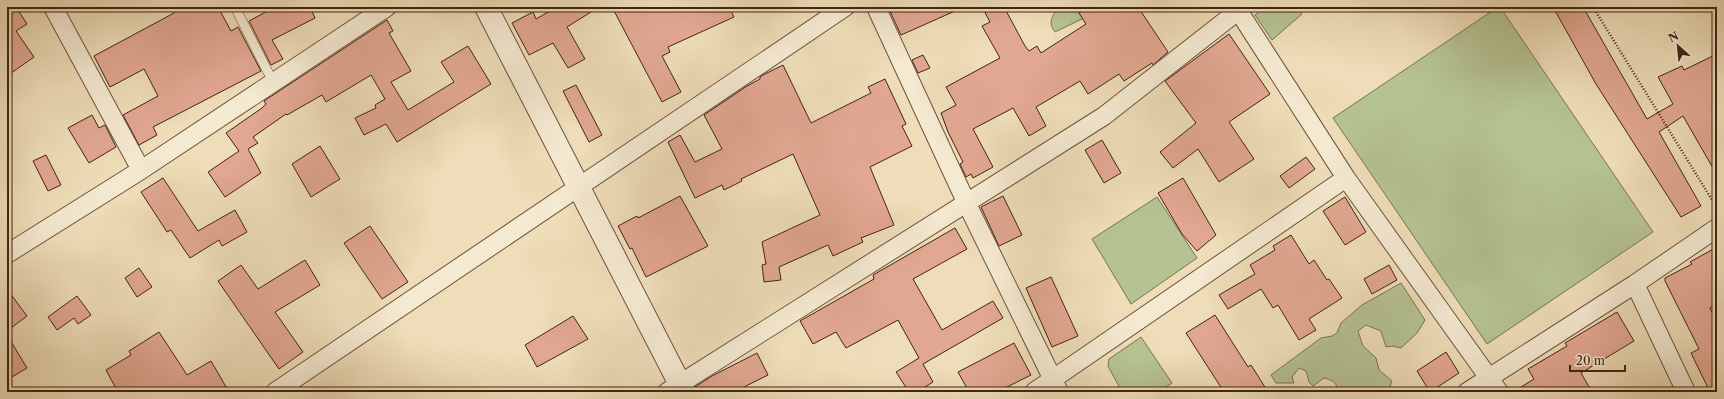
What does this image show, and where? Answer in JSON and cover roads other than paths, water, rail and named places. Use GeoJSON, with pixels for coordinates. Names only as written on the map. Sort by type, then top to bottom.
{"type":"FeatureCollection","features":[{"type":"Feature","properties":{"kind":"street"},"geometry":{"type":"LineString","coordinates":[[53,7],[141,170]]}},
{"type":"Feature","properties":{"kind":"street"},"geometry":{"type":"LineString","coordinates":[[7,254],[141,170],[387,7]]}},
{"type":"Feature","properties":{"kind":"street"},"geometry":{"type":"LineString","coordinates":[[486,7],[580,187],[677,390],[1104,116],[1239,8],[1346,178],[1472,357],[1494,385]]}},
{"type":"Feature","properties":{"kind":"street"},"geometry":{"type":"LineString","coordinates":[[275,392],[845,7]]}},
{"type":"Feature","properties":{"kind":"street"},"geometry":{"type":"LineString","coordinates":[[876,7],[967,204],[1056,386]]}},
{"type":"Feature","properties":{"kind":"street"},"geometry":{"type":"LineString","coordinates":[[1034,392],[1056,386],[1346,178]]}},
{"type":"Feature","properties":{"kind":"street"},"geometry":{"type":"LineString","coordinates":[[1467,392],[1494,385],[1635,284],[1717,228]]}},
{"type":"Feature","properties":{"kind":"street"},"geometry":{"type":"LineString","coordinates":[[1635,284],[1686,392]]}},
{"type":"Feature","properties":{"kind":"lane"},"geometry":{"type":"LineString","coordinates":[[235,7],[273,82]]}}]}
